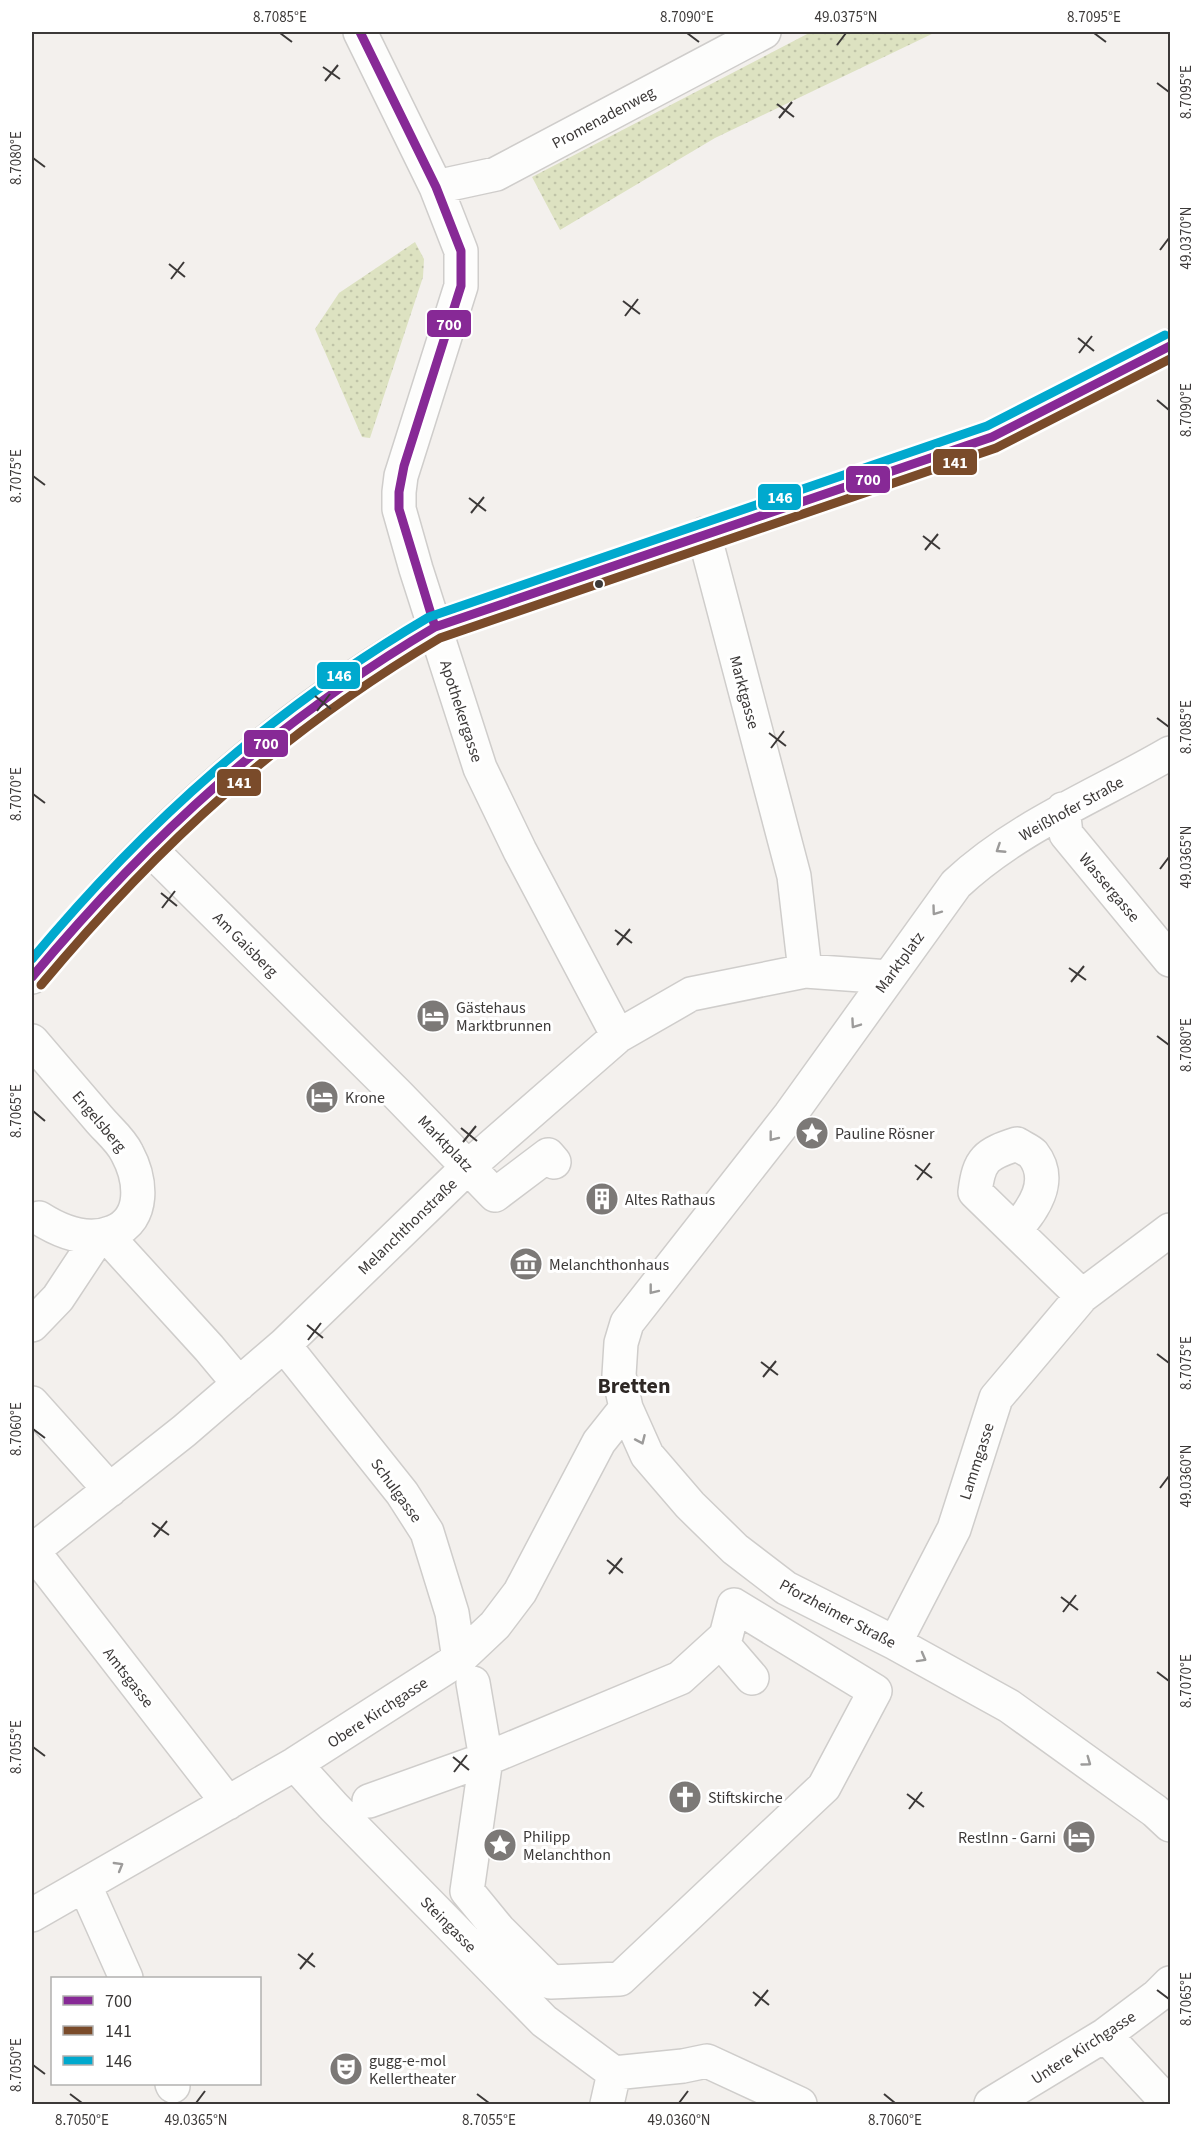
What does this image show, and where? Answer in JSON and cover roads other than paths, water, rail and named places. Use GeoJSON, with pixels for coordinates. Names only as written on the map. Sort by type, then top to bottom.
{"type":"FeatureCollection","features":[{"type":"Feature","properties":{"kind":"street","name":"Apothekergasse"},"geometry":{"type":"LineString","coordinates":[[360,32],[436,187],[461,251],[461,286],[404,466],[399,492],[399,509],[480,768],[520,851],[618,1036]]}},
{"type":"Feature","properties":{"kind":"street","name":"Promenadenweg"},"geometry":{"type":"LineString","coordinates":[[436,187],[496,174],[764,32]]}},
{"type":"Feature","properties":{"kind":"street"},"geometry":{"type":"LineString","coordinates":[[32,977],[108,889],[253,751],[400,646],[435,627],[992,437],[1170,346]]}},
{"type":"Feature","properties":{"kind":"street","name":"Marktgasse"},"geometry":{"type":"LineString","coordinates":[[704,534],[796,885],[805,971]]}},
{"type":"Feature","properties":{"kind":"street","name":"Weißhofer Straße"},"geometry":{"type":"LineString","coordinates":[[974,867],[1063,809],[1170,753]]}},
{"type":"Feature","properties":{"kind":"street","name":"Wassergasse"},"geometry":{"type":"LineString","coordinates":[[1063,809],[1066,834],[1170,960]]}},
{"type":"Feature","properties":{"kind":"street","name":"Am Gaisberg"},"geometry":{"type":"LineString","coordinates":[[149,848],[343,1040]]}},
{"type":"Feature","properties":{"kind":"street","name":"Marktplatz"},"geometry":{"type":"LineString","coordinates":[[808,1090],[956,884],[974,867]]}},
{"type":"Feature","properties":{"kind":"street","name":"Melanchthonstraße"},"geometry":{"type":"LineString","coordinates":[[32,1550],[111,1490],[284,1346],[469,1166],[618,1036],[691,994],[805,971],[889,977]]}},
{"type":"Feature","properties":{"kind":"street","name":"Marktplatz"},"geometry":{"type":"LineString","coordinates":[[343,1040],[495,1195],[548,1155],[554,1162]]}},
{"type":"Feature","properties":{"kind":"street","name":"Engelsberg"},"geometry":{"type":"LineString","coordinates":[[32,1041],[127,1152],[138,1180],[139,1198],[131,1218],[119,1230],[106,1235],[93,1245],[58,1298],[32,1325]]}},
{"type":"Feature","properties":{"kind":"street","name":"Pforzheimer Straße"},"geometry":{"type":"LineString","coordinates":[[808,1090],[627,1323],[621,1343],[619,1375],[626,1408],[647,1455],[690,1505],[735,1549],[786,1588],[895,1643],[1009,1706],[1165,1810]]}},
{"type":"Feature","properties":{"kind":"street"},"geometry":{"type":"LineString","coordinates":[[39,1218],[58,1230],[79,1236],[106,1235],[239,1384]]}},
{"type":"Feature","properties":{"kind":"street"},"geometry":{"type":"LineString","coordinates":[[1015,1230],[1082,1296]]}},
{"type":"Feature","properties":{"kind":"street","name":"Lammgasse"},"geometry":{"type":"LineString","coordinates":[[895,1643],[954,1529],[996,1398],[1082,1296],[1170,1230]]}},
{"type":"Feature","properties":{"kind":"street","name":"Schulgasse"},"geometry":{"type":"LineString","coordinates":[[284,1346],[402,1493],[427,1532],[452,1613],[486,1759],[467,1891],[499,1930],[551,1982],[620,1979],[824,1787],[875,1691],[734,1605],[726,1636],[721,1642]]}},
{"type":"Feature","properties":{"kind":"street"},"geometry":{"type":"LineString","coordinates":[[32,1403],[111,1490]]}},
{"type":"Feature","properties":{"kind":"street","name":"Obere Kirchgasse"},"geometry":{"type":"LineString","coordinates":[[32,1916],[295,1764],[466,1671],[495,1625],[520,1592],[599,1442],[626,1408]]}},
{"type":"Feature","properties":{"kind":"street","name":"Amtsgasse"},"geometry":{"type":"LineString","coordinates":[[32,1550],[228,1803]]}},
{"type":"Feature","properties":{"kind":"street"},"geometry":{"type":"LineString","coordinates":[[369,1801],[486,1759],[536,1736],[680,1678],[721,1642],[752,1678]]}},
{"type":"Feature","properties":{"kind":"street","name":"Steingasse"},"geometry":{"type":"LineString","coordinates":[[295,1764],[334,1807],[544,2021],[614,2073]]}},
{"type":"Feature","properties":{"kind":"street"},"geometry":{"type":"LineString","coordinates":[[85,1886],[126,1977]]}},
{"type":"Feature","properties":{"kind":"street","name":"Untere Kirchgasse"},"geometry":{"type":"LineString","coordinates":[[999,2103],[1105,2036],[1157,1996],[1170,1983]]}},
{"type":"Feature","properties":{"kind":"street"},"geometry":{"type":"LineString","coordinates":[[1105,2036],[1169,2104]]}},
{"type":"Feature","properties":{"kind":"street"},"geometry":{"type":"LineString","coordinates":[[607,2104],[614,2073],[707,2061],[800,2104]]}},
{"type":"Feature","properties":{"kind":"place","name":"Gästehaus Marktbrunnen"},"geometry":{"type":"Point","coordinates":[433,1016]}},
{"type":"Feature","properties":{"kind":"place","name":"Krone"},"geometry":{"type":"Point","coordinates":[322,1097]}},
{"type":"Feature","properties":{"kind":"place","name":"Pauline Rösner"},"geometry":{"type":"Point","coordinates":[812,1133]}},
{"type":"Feature","properties":{"kind":"place","name":"Altes Rathaus"},"geometry":{"type":"Point","coordinates":[602,1199]}},
{"type":"Feature","properties":{"kind":"place","name":"Melanchthonhaus"},"geometry":{"type":"Point","coordinates":[526,1264]}},
{"type":"Feature","properties":{"kind":"place","name":"Stiftskirche"},"geometry":{"type":"Point","coordinates":[685,1797]}},
{"type":"Feature","properties":{"kind":"place","name":"RestInn - Garni"},"geometry":{"type":"Point","coordinates":[1079,1837]}},
{"type":"Feature","properties":{"kind":"place","name":"Philipp Melanchthon"},"geometry":{"type":"Point","coordinates":[500,1845]}},
{"type":"Feature","properties":{"kind":"place","name":"gugg-e-mol Kellertheater"},"geometry":{"type":"Point","coordinates":[346,2069]}},
{"type":"Feature","properties":{"kind":"district","name":"Bretten"},"geometry":{"type":"Point","coordinates":[634,1385]}}]}
